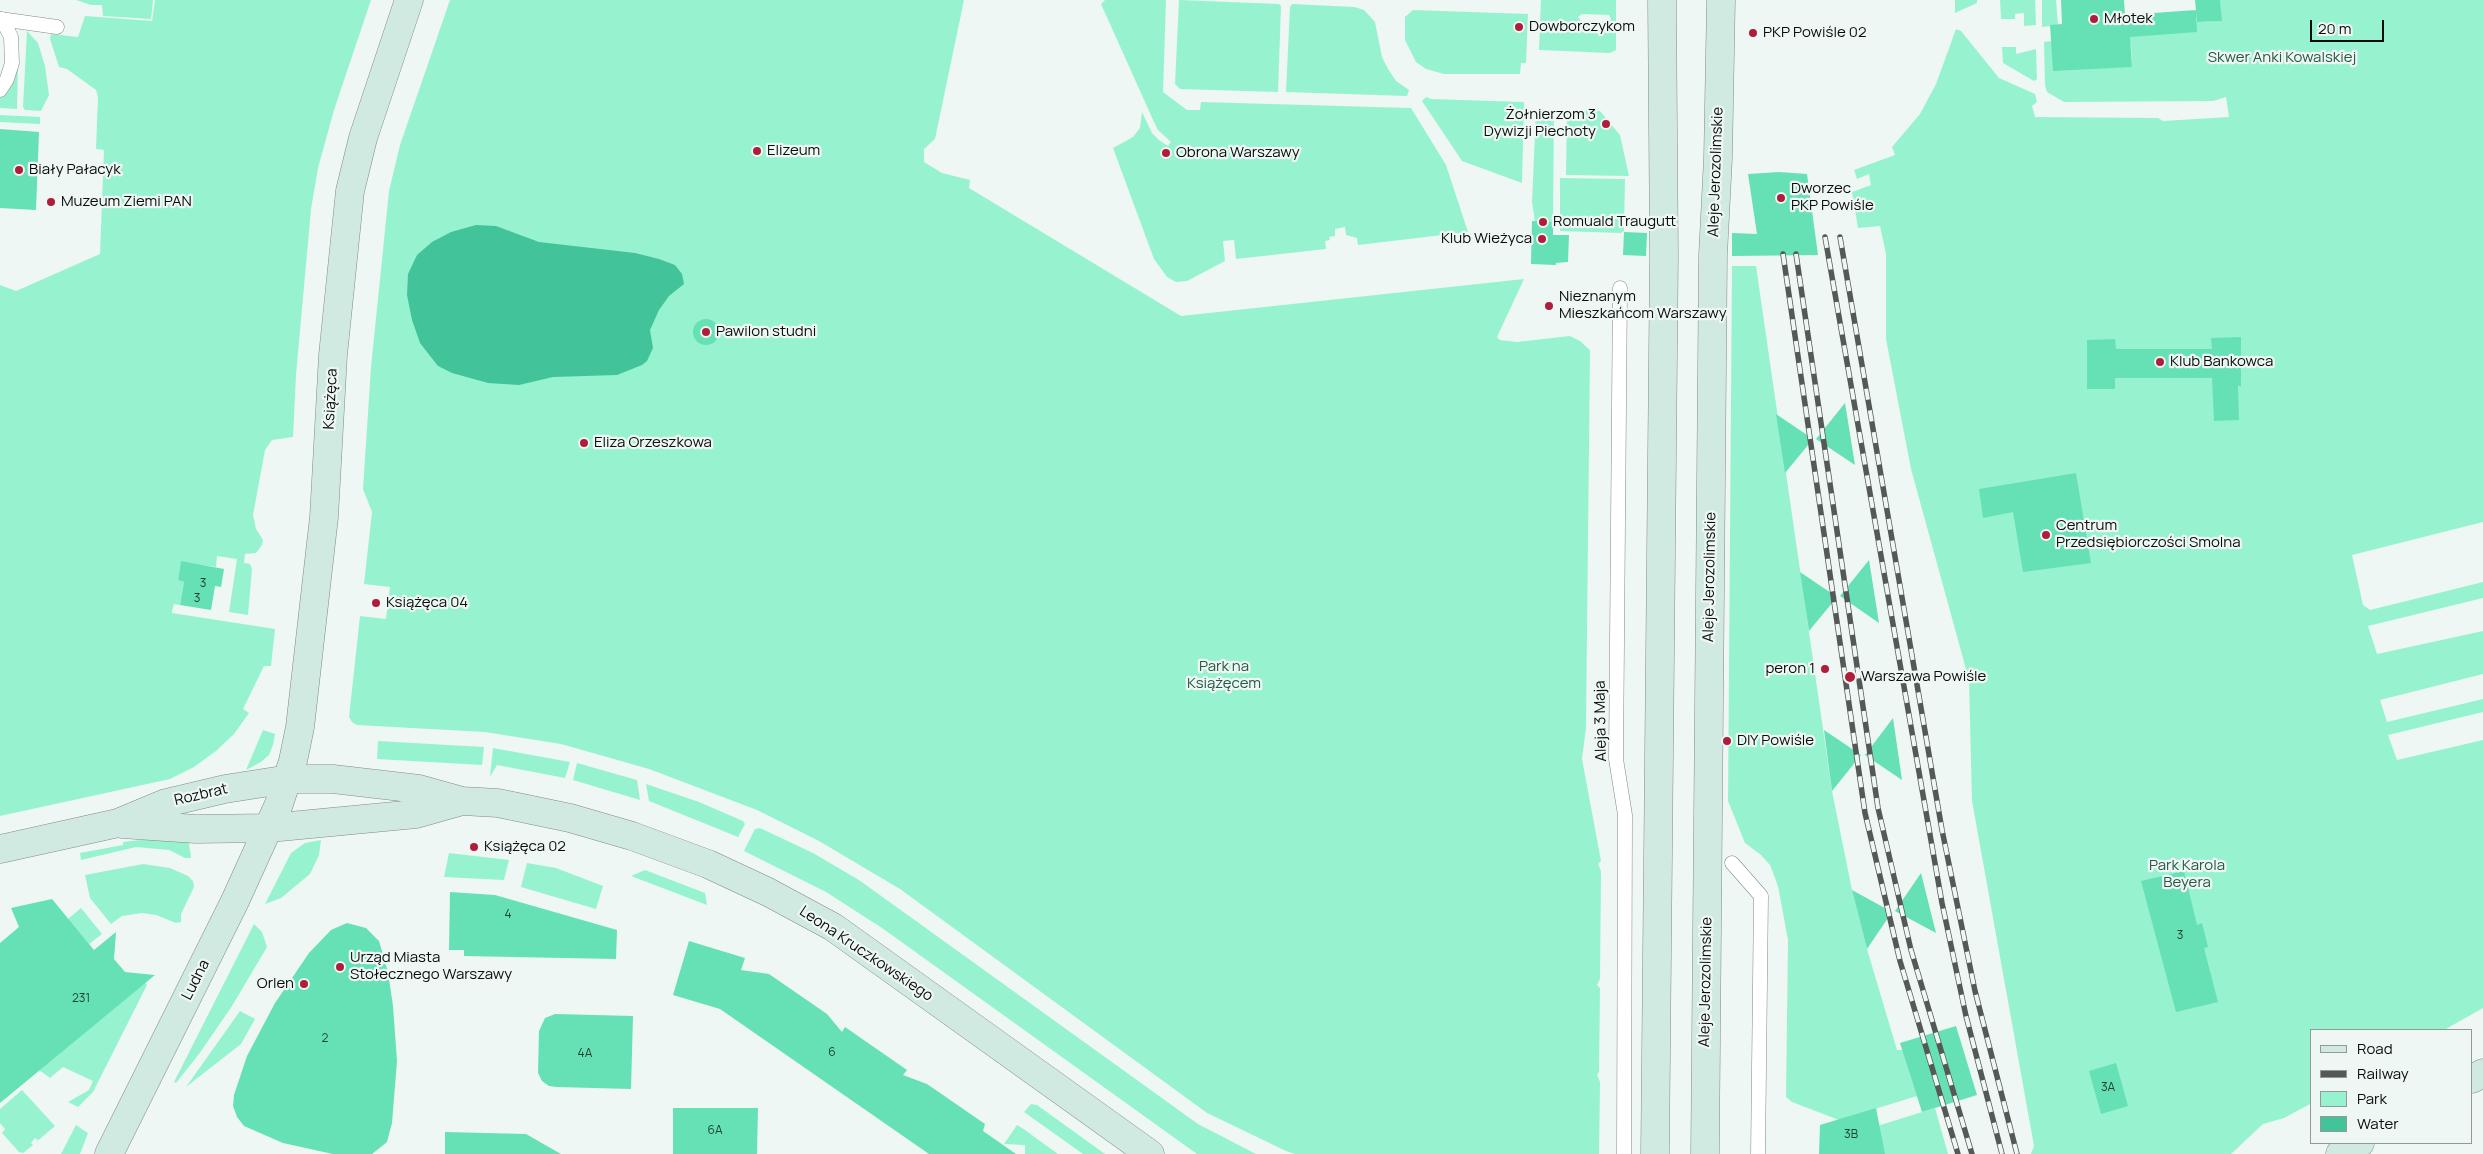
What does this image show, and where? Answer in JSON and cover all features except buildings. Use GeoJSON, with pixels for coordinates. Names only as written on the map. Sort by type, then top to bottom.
{"type":"FeatureCollection","features":[{"type":"Feature","properties":{"kind":"street","name":"Książęca"},"geometry":{"type":"LineString","coordinates":[[274,816],[289,779],[300,726],[324,517],[333,355],[350,191],[362,138],[409,0]]}},
{"type":"Feature","properties":{"kind":"street"},"geometry":{"type":"LineString","coordinates":[[1655,1154],[1664,255],[1662,0]]}},
{"type":"Feature","properties":{"kind":"street","name":"Aleje Jerozolimskie"},"geometry":{"type":"LineString","coordinates":[[1705,1154],[1713,255],[1718,158],[1721,0]]}},
{"type":"Feature","properties":{"kind":"street","name":"Leona Kruczkowskiego"},"geometry":{"type":"LineString","coordinates":[[289,779],[333,779],[419,789],[462,801],[498,803],[534,810],[632,836],[708,864],[798,908],[867,950],[1150,1154]]}},
{"type":"Feature","properties":{"kind":"street","name":"Rozbrat"},"geometry":{"type":"LineString","coordinates":[[0,849],[118,824],[166,803],[225,789],[289,779]]}},
{"type":"Feature","properties":{"kind":"street","name":"Leona Kruczkowskiego"},"geometry":{"type":"LineString","coordinates":[[274,816],[416,814],[462,801]]}},
{"type":"Feature","properties":{"kind":"street","name":"Rozbrat"},"geometry":{"type":"LineString","coordinates":[[118,824],[196,829],[274,816]]}},
{"type":"Feature","properties":{"kind":"street","name":"Ludna"},"geometry":{"type":"LineString","coordinates":[[109,1154],[225,922],[274,816]]}},
{"type":"Feature","properties":{"kind":"street"},"geometry":{"type":"LineString","coordinates":[[2340,1154],[2358,1144]]}},
{"type":"Feature","properties":{"kind":"lane"},"geometry":{"type":"LineString","coordinates":[[1,19],[57,27]]}},
{"type":"Feature","properties":{"kind":"lane"},"geometry":{"type":"LineString","coordinates":[[0,90],[8,79],[12,63],[10,37],[1,19]]}},
{"type":"Feature","properties":{"kind":"lane","name":"Aleja 3 Maja"},"geometry":{"type":"LineString","coordinates":[[1620,288],[1616,759],[1625,815],[1624,1154]]}},
{"type":"Feature","properties":{"kind":"lane"},"geometry":{"type":"LineString","coordinates":[[1732,863],[1761,896],[1758,1154]]}},
{"type":"Feature","properties":{"kind":"green space"},"geometry":{"type":"Polygon","coordinates":[[[76,0],[153,0],[151,19],[103,16],[102,5],[91,5],[76,0]]]}},
{"type":"Feature","properties":{"kind":"green space"},"geometry":{"type":"Polygon","coordinates":[[[155,0],[371,0],[334,110],[318,168],[311,209],[296,375],[293,437],[272,440],[265,450],[253,515],[256,529],[263,540],[256,553],[245,554],[244,563],[250,564],[252,569],[248,615],[229,612],[237,559],[217,556],[216,567],[181,562],[178,580],[184,582],[180,605],[174,604],[172,611],[172,613],[275,629],[271,666],[264,666],[243,709],[249,713],[234,734],[216,751],[194,767],[170,779],[0,816],[0,285],[16,291],[100,254],[104,150],[96,149],[98,97],[96,90],[67,69],[59,67],[50,39],[51,34],[78,37],[85,16],[152,21],[155,0]]]}},
{"type":"Feature","properties":{"kind":"green space","name":"Park na Książęcem"},"geometry":{"type":"Polygon","coordinates":[[[450,0],[964,0],[935,139],[924,149],[924,162],[942,173],[970,180],[969,188],[1181,316],[1524,279],[1497,337],[1500,340],[1517,342],[1570,336],[1580,341],[1590,350],[1586,728],[1582,759],[1601,861],[1598,864],[1601,871],[1600,979],[1597,985],[1600,988],[1599,1072],[1597,1075],[1600,1082],[1599,1154],[1295,1154],[1286,1151],[1207,1113],[900,889],[819,841],[757,810],[649,769],[561,744],[485,732],[357,725],[352,722],[349,717],[360,616],[386,619],[390,587],[364,584],[372,512],[363,489],[371,367],[389,191],[400,145],[450,0]]]}},
{"type":"Feature","properties":{"kind":"green space"},"geometry":{"type":"Polygon","coordinates":[[[1105,0],[1166,0],[1163,92],[1187,110],[1200,110],[1201,102],[1411,108],[1446,165],[1468,232],[1358,245],[1357,238],[1346,235],[1345,227],[1335,229],[1335,236],[1329,237],[1330,240],[1325,241],[1326,249],[1236,259],[1234,240],[1223,241],[1225,261],[1187,281],[1176,282],[1167,277],[1154,259],[1113,148],[1133,137],[1140,128],[1142,112],[1152,133],[1168,146],[1171,142],[1158,130],[1154,122],[1101,4],[1105,0]]]}},
{"type":"Feature","properties":{"kind":"green space"},"geometry":{"type":"Polygon","coordinates":[[[1179,0],[1279,4],[1281,6],[1278,92],[1180,89],[1175,84],[1179,0]]]}},
{"type":"Feature","properties":{"kind":"green space"},"geometry":{"type":"Polygon","coordinates":[[[1541,0],[1616,0],[1616,50],[1610,53],[1539,50],[1541,0]],[[1582,14],[1578,17],[1581,21],[1609,22],[1611,19],[1609,15],[1582,14]]]}},
{"type":"Feature","properties":{"kind":"green space"},"geometry":{"type":"Polygon","coordinates":[[[1955,0],[1977,0],[1977,3],[1955,13],[1955,0]]]}},
{"type":"Feature","properties":{"kind":"green space"},"geometry":{"type":"Polygon","coordinates":[[[2000,0],[2035,0],[2036,25],[2024,26],[2024,13],[2015,14],[2015,19],[2001,19],[2000,0]]]}},
{"type":"Feature","properties":{"kind":"green space"},"geometry":{"type":"Polygon","coordinates":[[[2042,0],[2056,0],[2058,25],[2042,27],[2042,0]]]}},
{"type":"Feature","properties":{"kind":"green space","name":"Park Karola Beyera"},"geometry":{"type":"Polygon","coordinates":[[[2220,0],[2483,0],[2483,522],[2352,555],[2363,605],[2370,610],[2483,582],[2483,598],[2368,626],[2377,654],[2483,631],[2483,674],[2380,700],[2387,722],[2483,699],[2483,712],[2388,735],[2397,760],[2483,740],[2483,1008],[2446,1029],[2310,1029],[2310,1104],[2284,1118],[2263,1124],[2231,1154],[2031,1154],[2034,1146],[1972,801],[1969,680],[1911,469],[1886,339],[1886,254],[1880,226],[1858,228],[1852,192],[1871,185],[1869,174],[1857,179],[1854,170],[1895,155],[1892,147],[1920,114],[1936,84],[1956,29],[1961,31],[1999,78],[2035,94],[2037,102],[2032,106],[2035,117],[2158,118],[2163,121],[2229,117],[2226,97],[2213,101],[2064,102],[2047,92],[2045,85],[2044,42],[2051,41],[2132,67],[2131,44],[2127,42],[2126,37],[2196,22],[2221,21],[2220,0]]]}},
{"type":"Feature","properties":{"kind":"green space"},"geometry":{"type":"Polygon","coordinates":[[[1292,4],[1355,7],[1364,10],[1375,22],[1382,57],[1388,69],[1396,81],[1409,90],[1407,96],[1286,92],[1290,7],[1292,4]]]}},
{"type":"Feature","properties":{"kind":"green space"},"geometry":{"type":"Polygon","coordinates":[[[1413,10],[1528,14],[1526,63],[1521,63],[1520,74],[1444,74],[1426,69],[1416,62],[1405,40],[1405,17],[1413,10]]]}},
{"type":"Feature","properties":{"kind":"green space"},"geometry":{"type":"Polygon","coordinates":[[[27,31],[38,43],[45,66],[49,95],[41,111],[25,110],[23,107],[27,31]]]}},
{"type":"Feature","properties":{"kind":"green space"},"geometry":{"type":"Polygon","coordinates":[[[2002,47],[2016,47],[2016,54],[2036,49],[2037,79],[2034,81],[2003,63],[2002,47]]]}},
{"type":"Feature","properties":{"kind":"green space"},"geometry":{"type":"Polygon","coordinates":[[[18,64],[17,109],[0,108],[0,98],[14,81],[18,64]]]}},
{"type":"Feature","properties":{"kind":"green space"},"geometry":{"type":"Polygon","coordinates":[[[1426,97],[1431,99],[1524,102],[1522,183],[1462,161],[1422,101],[1426,97]]]}},
{"type":"Feature","properties":{"kind":"green space"},"geometry":{"type":"Polygon","coordinates":[[[1536,110],[1554,110],[1553,222],[1535,222],[1532,202],[1536,110]]]}},
{"type":"Feature","properties":{"kind":"green space"},"geometry":{"type":"Polygon","coordinates":[[[1567,110],[1600,111],[1620,135],[1629,176],[1566,175],[1567,110]]]}},
{"type":"Feature","properties":{"kind":"green space"},"geometry":{"type":"Polygon","coordinates":[[[0,115],[40,117],[40,124],[0,122],[0,115]]]}},
{"type":"Feature","properties":{"kind":"green space"},"geometry":{"type":"Polygon","coordinates":[[[1560,178],[1625,179],[1624,231],[1621,233],[1560,231],[1560,178]]]}},
{"type":"Feature","properties":{"kind":"green space"},"geometry":{"type":"Polygon","coordinates":[[[1732,266],[1756,266],[1832,791],[1852,890],[1867,949],[1897,1050],[1903,1050],[1917,1096],[1839,1120],[1792,1102],[1786,1097],[1788,940],[1778,886],[1770,865],[1761,855],[1745,843],[1728,801],[1732,266]]]}},
{"type":"Feature","properties":{"kind":"green space"},"geometry":{"type":"Polygon","coordinates":[[[263,730],[275,734],[269,755],[246,770],[263,730]]]}},
{"type":"Feature","properties":{"kind":"green space"},"geometry":{"type":"Polygon","coordinates":[[[378,741],[484,747],[482,765],[377,759],[378,741]]]}},
{"type":"Feature","properties":{"kind":"green space"},"geometry":{"type":"Polygon","coordinates":[[[493,748],[570,762],[565,778],[497,765],[490,777],[493,748]]]}},
{"type":"Feature","properties":{"kind":"green space"},"geometry":{"type":"Polygon","coordinates":[[[577,763],[637,780],[640,800],[573,780],[577,763]]]}},
{"type":"Feature","properties":{"kind":"green space"},"geometry":{"type":"Polygon","coordinates":[[[646,784],[699,802],[743,821],[745,824],[738,837],[649,801],[646,784]]]}},
{"type":"Feature","properties":{"kind":"green space"},"geometry":{"type":"Polygon","coordinates":[[[760,828],[813,853],[859,880],[1198,1124],[1256,1154],[1197,1154],[882,928],[826,892],[744,851],[755,829],[760,828]]]}},
{"type":"Feature","properties":{"kind":"green space"},"geometry":{"type":"Polygon","coordinates":[[[168,837],[189,843],[191,858],[185,858],[169,850],[136,847],[81,860],[80,853],[123,845],[123,842],[168,837]]]}},
{"type":"Feature","properties":{"kind":"green space"},"geometry":{"type":"Polygon","coordinates":[[[321,840],[319,855],[310,874],[281,898],[265,904],[291,853],[305,843],[321,840]]]}},
{"type":"Feature","properties":{"kind":"green space"},"geometry":{"type":"Polygon","coordinates":[[[449,853],[509,860],[504,880],[444,877],[449,853]]]}},
{"type":"Feature","properties":{"kind":"green space"},"geometry":{"type":"Polygon","coordinates":[[[527,863],[556,868],[603,886],[596,909],[521,887],[527,863]]]}},
{"type":"Feature","properties":{"kind":"green space"},"geometry":{"type":"Polygon","coordinates":[[[143,864],[170,868],[188,876],[193,881],[194,887],[181,914],[181,922],[176,923],[156,915],[142,913],[122,916],[111,924],[90,898],[85,875],[143,864]]]}},
{"type":"Feature","properties":{"kind":"green space"},"geometry":{"type":"Polygon","coordinates":[[[645,870],[705,893],[707,905],[631,876],[645,870]]]}},
{"type":"Feature","properties":{"kind":"green space"},"geometry":{"type":"Polygon","coordinates":[[[81,908],[102,934],[89,944],[68,919],[81,908]]]}},
{"type":"Feature","properties":{"kind":"green space"},"geometry":{"type":"Polygon","coordinates":[[[254,924],[262,932],[267,947],[232,1006],[199,1054],[176,1083],[174,1082],[254,924]]]}},
{"type":"Feature","properties":{"kind":"green space"},"geometry":{"type":"Polygon","coordinates":[[[144,982],[147,985],[93,1092],[78,1107],[68,1102],[89,1090],[93,1081],[63,1067],[50,1078],[39,1070],[144,982]]]}},
{"type":"Feature","properties":{"kind":"green space"},"geometry":{"type":"Polygon","coordinates":[[[240,1011],[255,1019],[241,1044],[186,1087],[240,1011]]]}},
{"type":"Feature","properties":{"kind":"green space"},"geometry":{"type":"Polygon","coordinates":[[[22,1090],[55,1126],[35,1143],[38,1140],[35,1138],[31,1143],[33,1145],[23,1153],[19,1152],[2,1133],[5,1129],[0,1123],[0,1109],[22,1090]]]}},
{"type":"Feature","properties":{"kind":"green space"},"geometry":{"type":"Polygon","coordinates":[[[1031,1104],[1037,1105],[1105,1154],[1083,1154],[1024,1112],[1031,1104]]]}},
{"type":"Feature","properties":{"kind":"green space"},"geometry":{"type":"Polygon","coordinates":[[[1935,1108],[1948,1154],[1882,1154],[1874,1127],[1935,1108]]]}},
{"type":"Feature","properties":{"kind":"green space"},"geometry":{"type":"Polygon","coordinates":[[[76,1125],[88,1133],[80,1154],[61,1154],[76,1125]]]}},
{"type":"Feature","properties":{"kind":"green space"},"geometry":{"type":"Polygon","coordinates":[[[1017,1125],[1058,1154],[1025,1154],[1025,1145],[1004,1144],[1017,1125]]]}},
{"type":"Feature","properties":{"kind":"water"},"geometry":{"type":"Polygon","coordinates":[[[476,225],[496,226],[539,242],[635,253],[675,265],[682,274],[684,284],[669,296],[659,310],[650,330],[653,348],[647,361],[642,365],[617,375],[553,377],[519,385],[488,383],[452,373],[438,366],[420,343],[412,320],[407,295],[408,274],[417,255],[432,242],[451,232],[476,225]]]}},
{"type":"Feature","properties":{"kind":"railway"},"geometry":{"type":"LineString","coordinates":[[1825,237],[1942,903],[1966,1016],[2002,1154]]}},
{"type":"Feature","properties":{"kind":"railway"},"geometry":{"type":"LineString","coordinates":[[1840,237],[1942,830],[1975,991],[2017,1154]]}},
{"type":"Feature","properties":{"kind":"railway"},"geometry":{"type":"LineString","coordinates":[[1783,254],[1865,813],[1900,961],[1958,1154]]}},
{"type":"Feature","properties":{"kind":"railway"},"geometry":{"type":"LineString","coordinates":[[1796,254],[1878,808],[1911,950],[1972,1154]]}},
{"type":"Feature","properties":{"kind":"place","name":"Młotek"},"geometry":{"type":"Point","coordinates":[2094,19]}},
{"type":"Feature","properties":{"kind":"place","name":"Dowborczykom"},"geometry":{"type":"Point","coordinates":[1519,27]}},
{"type":"Feature","properties":{"kind":"place","name":"PKP Powiśle 02"},"geometry":{"type":"Point","coordinates":[1753,33]}},
{"type":"Feature","properties":{"kind":"place","name":"Żołnierzom 3 Dywizji Piechoty"},"geometry":{"type":"Point","coordinates":[1606,124]}},
{"type":"Feature","properties":{"kind":"place","name":"Elizeum"},"geometry":{"type":"Point","coordinates":[757,151]}},
{"type":"Feature","properties":{"kind":"place","name":"Obrona Warszawy"},"geometry":{"type":"Point","coordinates":[1166,153]}},
{"type":"Feature","properties":{"kind":"place","name":"Biały Pałacyk"},"geometry":{"type":"Point","coordinates":[19,170]}},
{"type":"Feature","properties":{"kind":"place","name":"Dworzec PKP Powiśle"},"geometry":{"type":"Point","coordinates":[1781,198]}},
{"type":"Feature","properties":{"kind":"place","name":"Muzeum Ziemi PAN"},"geometry":{"type":"Point","coordinates":[51,202]}},
{"type":"Feature","properties":{"kind":"place","name":"Romuald Traugutt"},"geometry":{"type":"Point","coordinates":[1543,222]}},
{"type":"Feature","properties":{"kind":"place","name":"Klub Wieżyca"},"geometry":{"type":"Point","coordinates":[1542,239]}},
{"type":"Feature","properties":{"kind":"place","name":"Nieznanym Mieszkańcom Warszawy"},"geometry":{"type":"Point","coordinates":[1549,306]}},
{"type":"Feature","properties":{"kind":"place","name":"Pawilon studni"},"geometry":{"type":"Point","coordinates":[706,332]}},
{"type":"Feature","properties":{"kind":"place","name":"Klub Bankowca"},"geometry":{"type":"Point","coordinates":[2160,362]}},
{"type":"Feature","properties":{"kind":"place","name":"Eliza Orzeszkowa"},"geometry":{"type":"Point","coordinates":[584,443]}},
{"type":"Feature","properties":{"kind":"place","name":"Centrum Przedsiębiorczości Smolna"},"geometry":{"type":"Point","coordinates":[2046,535]}},
{"type":"Feature","properties":{"kind":"place","name":"Książęca 04"},"geometry":{"type":"Point","coordinates":[376,603]}},
{"type":"Feature","properties":{"kind":"place","name":"peron 1"},"geometry":{"type":"Point","coordinates":[1825,669]}},
{"type":"Feature","properties":{"kind":"place","name":"Warszawa Powiśle"},"geometry":{"type":"Point","coordinates":[1850,677]}},
{"type":"Feature","properties":{"kind":"place","name":"DIY Powiśle"},"geometry":{"type":"Point","coordinates":[1727,741]}},
{"type":"Feature","properties":{"kind":"place","name":"Książęca 02"},"geometry":{"type":"Point","coordinates":[474,847]}},
{"type":"Feature","properties":{"kind":"place","name":"Urząd Miasta Stołecznego Warszawy"},"geometry":{"type":"Point","coordinates":[340,967]}},
{"type":"Feature","properties":{"kind":"place","name":"Orlen"},"geometry":{"type":"Point","coordinates":[304,984]}},
{"type":"Feature","properties":{"kind":"park label","name":"Skwer Anki Kowalskiej"},"geometry":{"type":"Point","coordinates":[2282,58]}}]}
